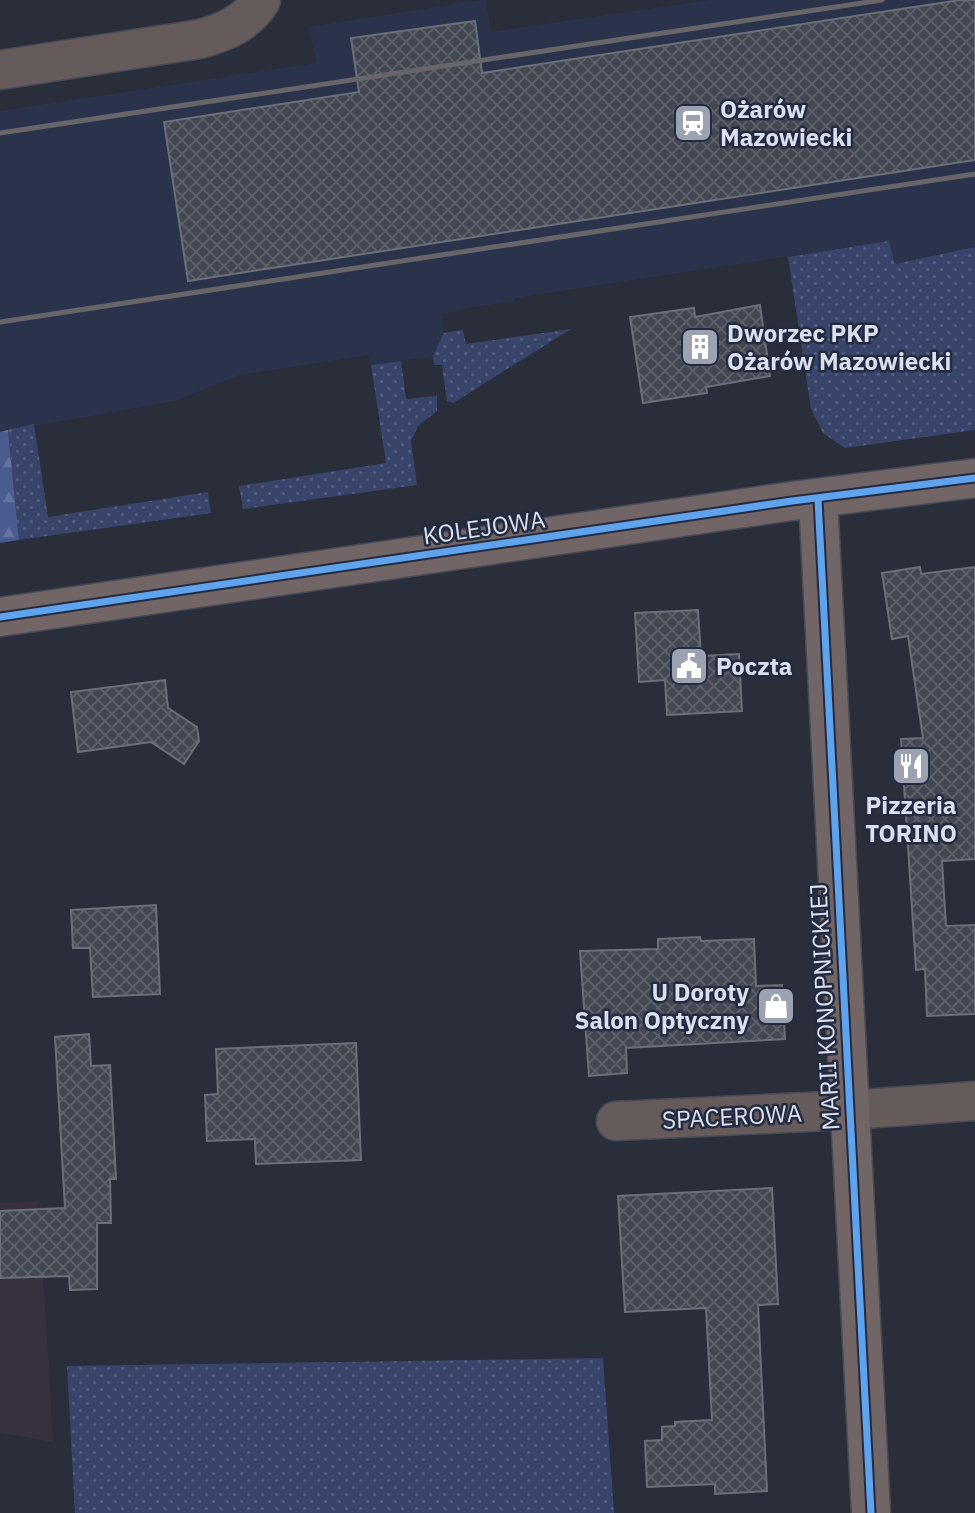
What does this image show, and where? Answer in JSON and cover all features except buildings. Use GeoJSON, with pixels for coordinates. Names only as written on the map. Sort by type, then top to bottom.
{"type":"FeatureCollection","features":[{"type":"Feature","properties":{"kind":"street"},"geometry":{"type":"LineString","coordinates":[[0,70],[200,39],[224,32],[244,20],[261,0]]}},
{"type":"Feature","properties":{"kind":"street","name":"KOLEJOWA"},"geometry":{"type":"LineString","coordinates":[[0,617],[975,478]]}},
{"type":"Feature","properties":{"kind":"street","name":"MARII KONOPNICKIEJ"},"geometry":{"type":"LineString","coordinates":[[818,499],[871,1513]]}},
{"type":"Feature","properties":{"kind":"street","name":"SPACEROWA"},"geometry":{"type":"LineString","coordinates":[[616,1121],[975,1101]]}},
{"type":"Feature","properties":{"kind":"shaded area"},"geometry":{"type":"Polygon","coordinates":[[[486,0],[491,32],[710,0],[975,0],[975,247],[895,264],[889,241],[515,298],[515,301],[442,314],[444,333],[433,356],[371,365],[369,355],[239,375],[175,401],[0,432],[0,111],[317,63],[308,27],[486,0]]]}},
{"type":"Feature","properties":{"kind":"shaded area"},"geometry":{"type":"Polygon","coordinates":[[[889,241],[895,264],[975,247],[975,430],[845,448],[823,433],[811,409],[788,257],[889,241]]]}},
{"type":"Feature","properties":{"kind":"shaded area"},"geometry":{"type":"Polygon","coordinates":[[[571,329],[453,403],[447,401],[442,365],[434,365],[433,356],[444,333],[463,330],[466,344],[571,329]]]}},
{"type":"Feature","properties":{"kind":"shaded area"},"geometry":{"type":"Polygon","coordinates":[[[401,361],[406,399],[437,396],[437,411],[418,426],[411,441],[417,485],[243,509],[239,486],[386,463],[371,365],[401,361]]]}},
{"type":"Feature","properties":{"kind":"shaded area"},"geometry":{"type":"Polygon","coordinates":[[[34,424],[48,517],[208,492],[211,513],[19,540],[8,430],[34,424]]]}},
{"type":"Feature","properties":{"kind":"shaded area"},"geometry":{"type":"Polygon","coordinates":[[[38,1201],[53,1442],[0,1433],[0,1203],[38,1201]]]}},
{"type":"Feature","properties":{"kind":"shaded area"},"geometry":{"type":"Polygon","coordinates":[[[603,1358],[614,1513],[75,1513],[67,1366],[603,1358]]]}},
{"type":"Feature","properties":{"kind":"green space"},"geometry":{"type":"Polygon","coordinates":[[[8,430],[19,540],[0,543],[0,432],[8,430]]]}},
{"type":"Feature","properties":{"kind":"railway"},"geometry":{"type":"LineString","coordinates":[[0,133],[882,0]]}},
{"type":"Feature","properties":{"kind":"railway"},"geometry":{"type":"LineString","coordinates":[[0,322],[975,174]]}},
{"type":"Feature","properties":{"kind":"cycle path"},"geometry":{"type":"LineString","coordinates":[[0,617],[792,501],[975,478]]}},
{"type":"Feature","properties":{"kind":"cycle path"},"geometry":{"type":"LineString","coordinates":[[818,499],[871,1513]]}},
{"type":"Feature","properties":{"kind":"place","name":"Ożarów Mazowiecki"},"geometry":{"type":"Point","coordinates":[693,123]}},
{"type":"Feature","properties":{"kind":"place","name":"Dworzec PKP Ożarów Mazowiecki"},"geometry":{"type":"Point","coordinates":[700,347]}},
{"type":"Feature","properties":{"kind":"place","name":"Poczta"},"geometry":{"type":"Point","coordinates":[689,666]}},
{"type":"Feature","properties":{"kind":"place","name":"Pizzeria TORINO"},"geometry":{"type":"Point","coordinates":[911,766]}},
{"type":"Feature","properties":{"kind":"place","name":"U Doroty Salon Optyczny"},"geometry":{"type":"Point","coordinates":[776,1006]}}]}
